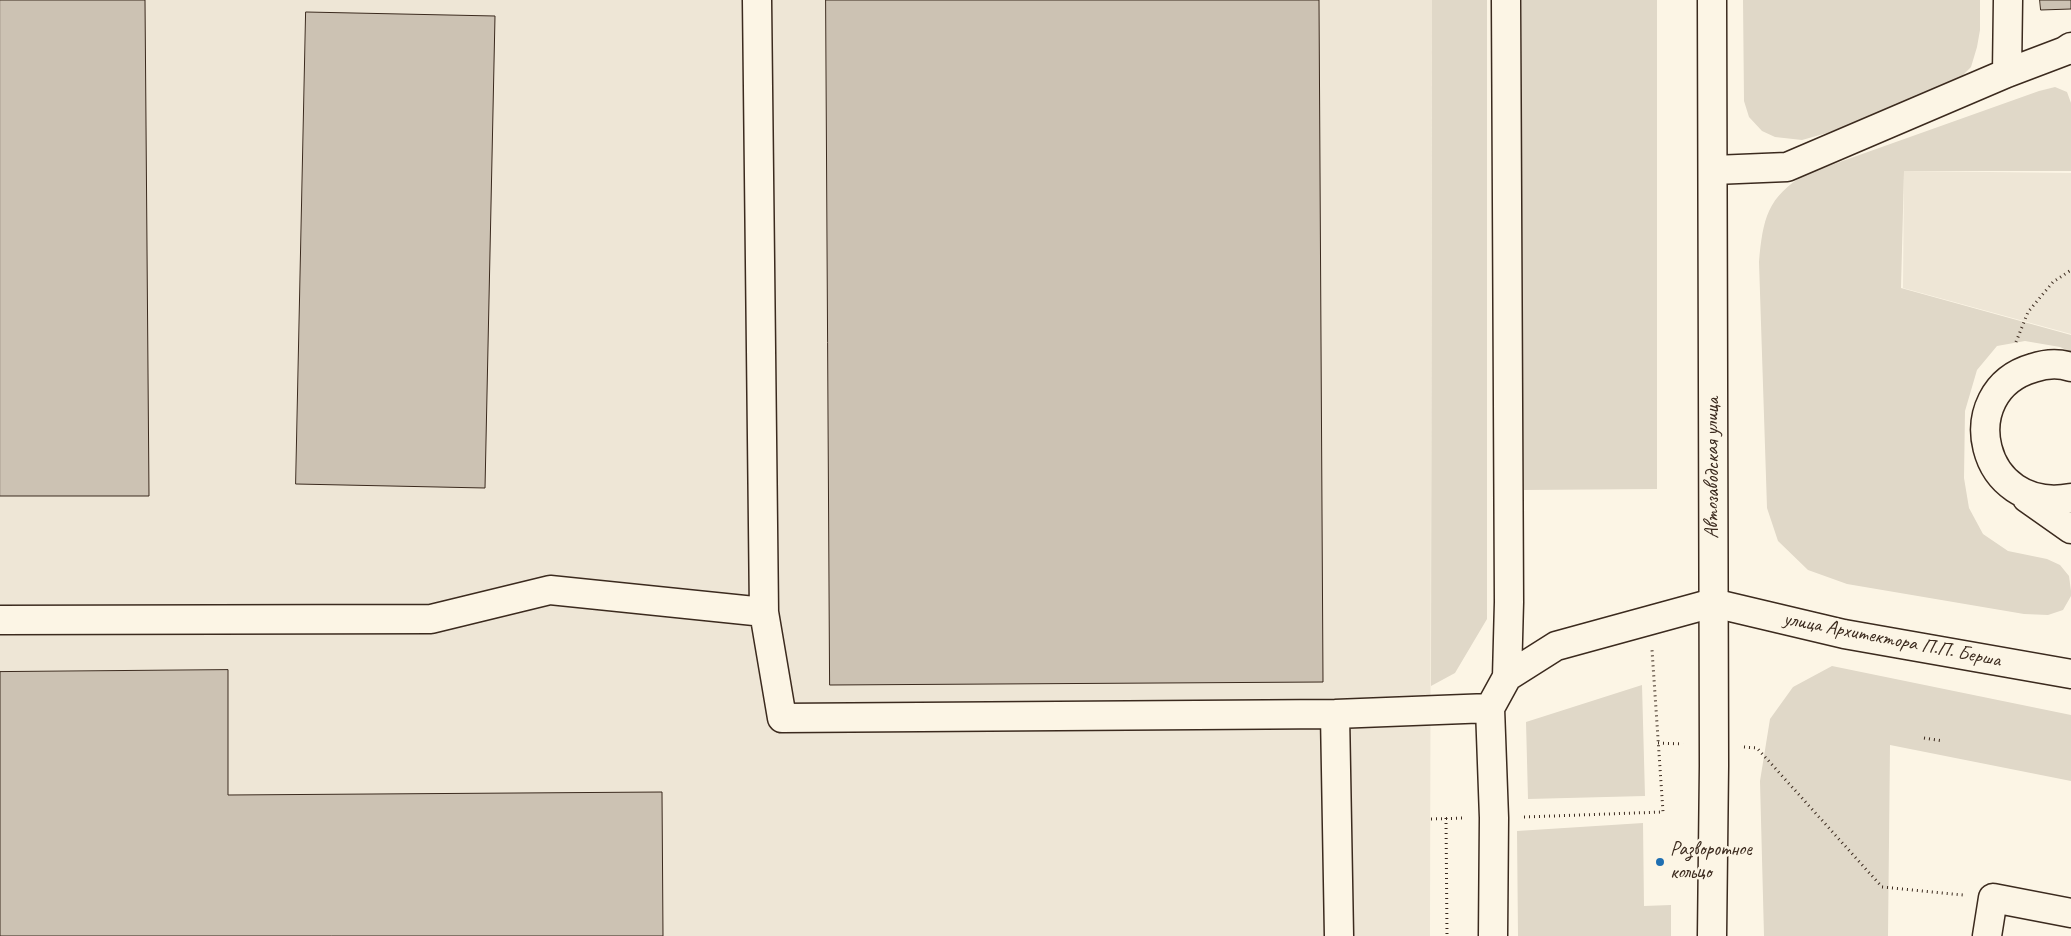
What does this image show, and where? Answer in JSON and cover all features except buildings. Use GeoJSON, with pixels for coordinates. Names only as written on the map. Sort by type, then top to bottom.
{"type":"FeatureCollection","features":[{"type":"Feature","properties":{"kind":"main road"},"geometry":{"type":"LineString","coordinates":[[757,0],[764,612],[782,718],[1336,714],[1490,708]]}},
{"type":"Feature","properties":{"kind":"main road"},"geometry":{"type":"LineString","coordinates":[[1506,0],[1508,677]]}},
{"type":"Feature","properties":{"kind":"main road","name":"Автозаводская улица"},"geometry":{"type":"LineString","coordinates":[[1712,0],[1714,170],[1712,936]]}},
{"type":"Feature","properties":{"kind":"main road"},"geometry":{"type":"LineString","coordinates":[[2007,73],[2008,0]]}},
{"type":"Feature","properties":{"kind":"main road"},"geometry":{"type":"LineString","coordinates":[[1714,170],[1787,167],[2007,73],[2069,50]]}},
{"type":"Feature","properties":{"kind":"main road"},"geometry":{"type":"LineString","coordinates":[[2071,367],[2045,364],[2022,371],[2003,385],[1991,404],[1985,427],[1987,450],[1996,471],[2013,488],[2071,530]]}},
{"type":"Feature","properties":{"kind":"main road"},"geometry":{"type":"LineString","coordinates":[[2013,488],[2034,498],[2055,501],[2071,498]]}},
{"type":"Feature","properties":{"kind":"main road"},"geometry":{"type":"LineString","coordinates":[[0,620],[431,618],[550,590],[764,612]]}},
{"type":"Feature","properties":{"kind":"main road"},"geometry":{"type":"LineString","coordinates":[[1494,936],[1494,818],[1490,708],[1508,677],[1556,646],[1713,604]]}},
{"type":"Feature","properties":{"kind":"main road","name":"улица Архитектора П.П. Берша"},"geometry":{"type":"LineString","coordinates":[[1713,604],[1844,634],[2071,674]]}},
{"type":"Feature","properties":{"kind":"main road"},"geometry":{"type":"LineString","coordinates":[[1336,714],[1339,936]]}},
{"type":"Feature","properties":{"kind":"main road"},"geometry":{"type":"LineString","coordinates":[[1987,936],[1994,898],[2071,913]]}},
{"type":"Feature","properties":{"kind":"path"},"geometry":{"type":"LineString","coordinates":[[2022,371],[2014,346],[2028,312],[2053,282],[2071,270]]}},
{"type":"Feature","properties":{"kind":"path"},"geometry":{"type":"LineString","coordinates":[[1430,818],[1494,818],[1662,812],[1650,621]]}},
{"type":"Feature","properties":{"kind":"path"},"geometry":{"type":"LineString","coordinates":[[1924,738],[1943,741]]}},
{"type":"Feature","properties":{"kind":"path"},"geometry":{"type":"LineString","coordinates":[[1757,748],[1882,887],[1994,898]]}},
{"type":"Feature","properties":{"kind":"path"},"geometry":{"type":"LineString","coordinates":[[1446,818],[1447,936]]}},
{"type":"Feature","properties":{"kind":"shaded area"},"geometry":{"type":"Polygon","coordinates":[[[0,0],[1432,0],[1430,936],[0,936],[0,0]]]}},
{"type":"Feature","properties":{"kind":"shaded area"},"geometry":{"type":"Polygon","coordinates":[[[1432,0],[1487,0],[1487,619],[1455,673],[1431,686],[1432,0]]]}},
{"type":"Feature","properties":{"kind":"shaded area"},"geometry":{"type":"Polygon","coordinates":[[[1522,0],[1657,0],[1657,489],[1522,490],[1522,0]]]}},
{"type":"Feature","properties":{"kind":"shaded area"},"geometry":{"type":"Polygon","coordinates":[[[1743,0],[1980,0],[1980,30],[1971,67],[1953,85],[1827,133],[1802,140],[1775,137],[1762,131],[1749,117],[1744,101],[1743,0]]]}},
{"type":"Feature","properties":{"kind":"shaded area"},"geometry":{"type":"Polygon","coordinates":[[[2055,87],[2067,92],[2071,103],[2071,171],[1904,171],[1901,288],[2071,335],[2071,352],[2060,347],[2025,341],[1997,346],[1977,370],[1965,411],[1964,478],[1969,508],[1983,534],[2008,551],[2047,559],[2060,565],[2069,576],[2071,596],[2063,610],[2048,615],[2024,614],[1847,584],[1808,570],[1778,541],[1767,508],[1759,262],[1765,221],[1769,210],[1783,191],[1806,174],[2039,91],[2055,87]]]}},
{"type":"Feature","properties":{"kind":"shaded area"},"geometry":{"type":"Polygon","coordinates":[[[1904,171],[2071,173],[2071,334],[1903,288],[1904,171]]]}},
{"type":"Feature","properties":{"kind":"shaded area"},"geometry":{"type":"Polygon","coordinates":[[[1832,666],[2071,715],[2071,781],[1890,745],[1888,936],[1764,936],[1760,781],[1770,719],[1793,687],[1832,666]]]}},
{"type":"Feature","properties":{"kind":"shaded area"},"geometry":{"type":"Polygon","coordinates":[[[1642,685],[1645,796],[1528,799],[1526,722],[1642,685]]]}},
{"type":"Feature","properties":{"kind":"shaded area"},"geometry":{"type":"Polygon","coordinates":[[[1643,823],[1644,906],[1671,905],[1671,936],[1518,936],[1517,831],[1643,823]]]}},
{"type":"Feature","properties":{"kind":"place","name":"Разворотное кольцо"},"geometry":{"type":"Point","coordinates":[1660,862]}}]}
